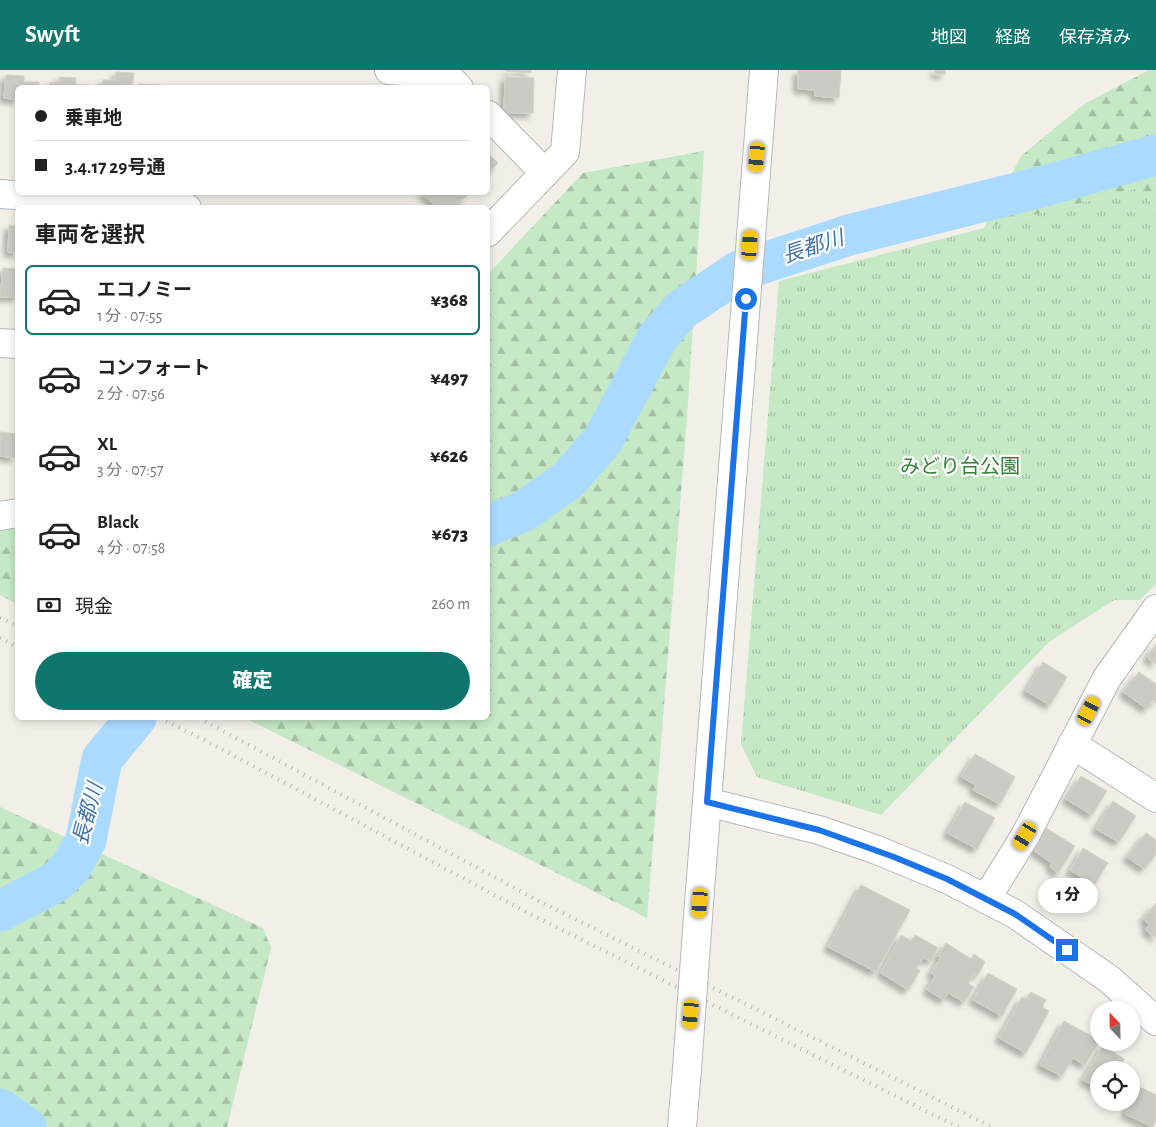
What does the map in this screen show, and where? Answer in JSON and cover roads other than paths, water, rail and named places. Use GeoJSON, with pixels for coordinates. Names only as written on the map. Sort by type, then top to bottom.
{"type":"FeatureCollection","features":[{"type":"Feature","properties":{"kind":"street"},"geometry":{"type":"LineString","coordinates":[[389,70],[450,77]]}},
{"type":"Feature","properties":{"kind":"street"},"geometry":{"type":"LineString","coordinates":[[490,230],[565,152],[572,70]]}},
{"type":"Feature","properties":{"kind":"street"},"geometry":{"type":"LineString","coordinates":[[682,1127],[764,70]]}},
{"type":"Feature","properties":{"kind":"street"},"geometry":{"type":"LineString","coordinates":[[490,117],[546,173]]}},
{"type":"Feature","properties":{"kind":"street"},"geometry":{"type":"LineString","coordinates":[[0,194],[147,205]]}},
{"type":"Feature","properties":{"kind":"street"},"geometry":{"type":"LineString","coordinates":[[0,343],[15,344]]}},
{"type":"Feature","properties":{"kind":"street"},"geometry":{"type":"LineString","coordinates":[[0,516],[15,513]]}},
{"type":"Feature","properties":{"kind":"street"},"geometry":{"type":"LineString","coordinates":[[986,899],[1025,836],[1107,678],[1156,609]]}},
{"type":"Feature","properties":{"kind":"street"},"geometry":{"type":"LineString","coordinates":[[1072,744],[1156,798]]}},
{"type":"Feature","properties":{"kind":"street"},"geometry":{"type":"LineString","coordinates":[[707,802],[819,830],[877,850],[947,879],[1015,914],[1108,979],[1156,1021]]}},
{"type":"Feature","properties":{"kind":"waterway","name":"長都川"},"geometry":{"type":"LineString","coordinates":[[490,525],[524,511],[568,480],[603,440],[657,338],[681,310],[739,271],[849,235],[1048,185],[1156,155]]}},
{"type":"Feature","properties":{"kind":"waterway","name":"長都川"},"geometry":{"type":"LineString","coordinates":[[0,911],[56,882],[71,867],[86,840],[102,759],[134,720]]}},
{"type":"Feature","properties":{"kind":"waterway","name":"長都川"},"geometry":{"type":"LineString","coordinates":[[0,1109],[26,1127]]}},
{"type":"Feature","properties":{"kind":"railway"},"geometry":{"type":"LineString","coordinates":[[0,618],[15,625]]}},
{"type":"Feature","properties":{"kind":"railway"},"geometry":{"type":"LineString","coordinates":[[0,638],[15,646]]}},
{"type":"Feature","properties":{"kind":"railway"},"geometry":{"type":"LineString","coordinates":[[164,720],[530,914],[958,1127]]}},
{"type":"Feature","properties":{"kind":"railway"},"geometry":{"type":"LineString","coordinates":[[203,720],[537,900],[992,1127]]}},
{"type":"Feature","properties":{"kind":"park label","name":"みどり台公園"},"geometry":{"type":"Point","coordinates":[960,467]}}]}
